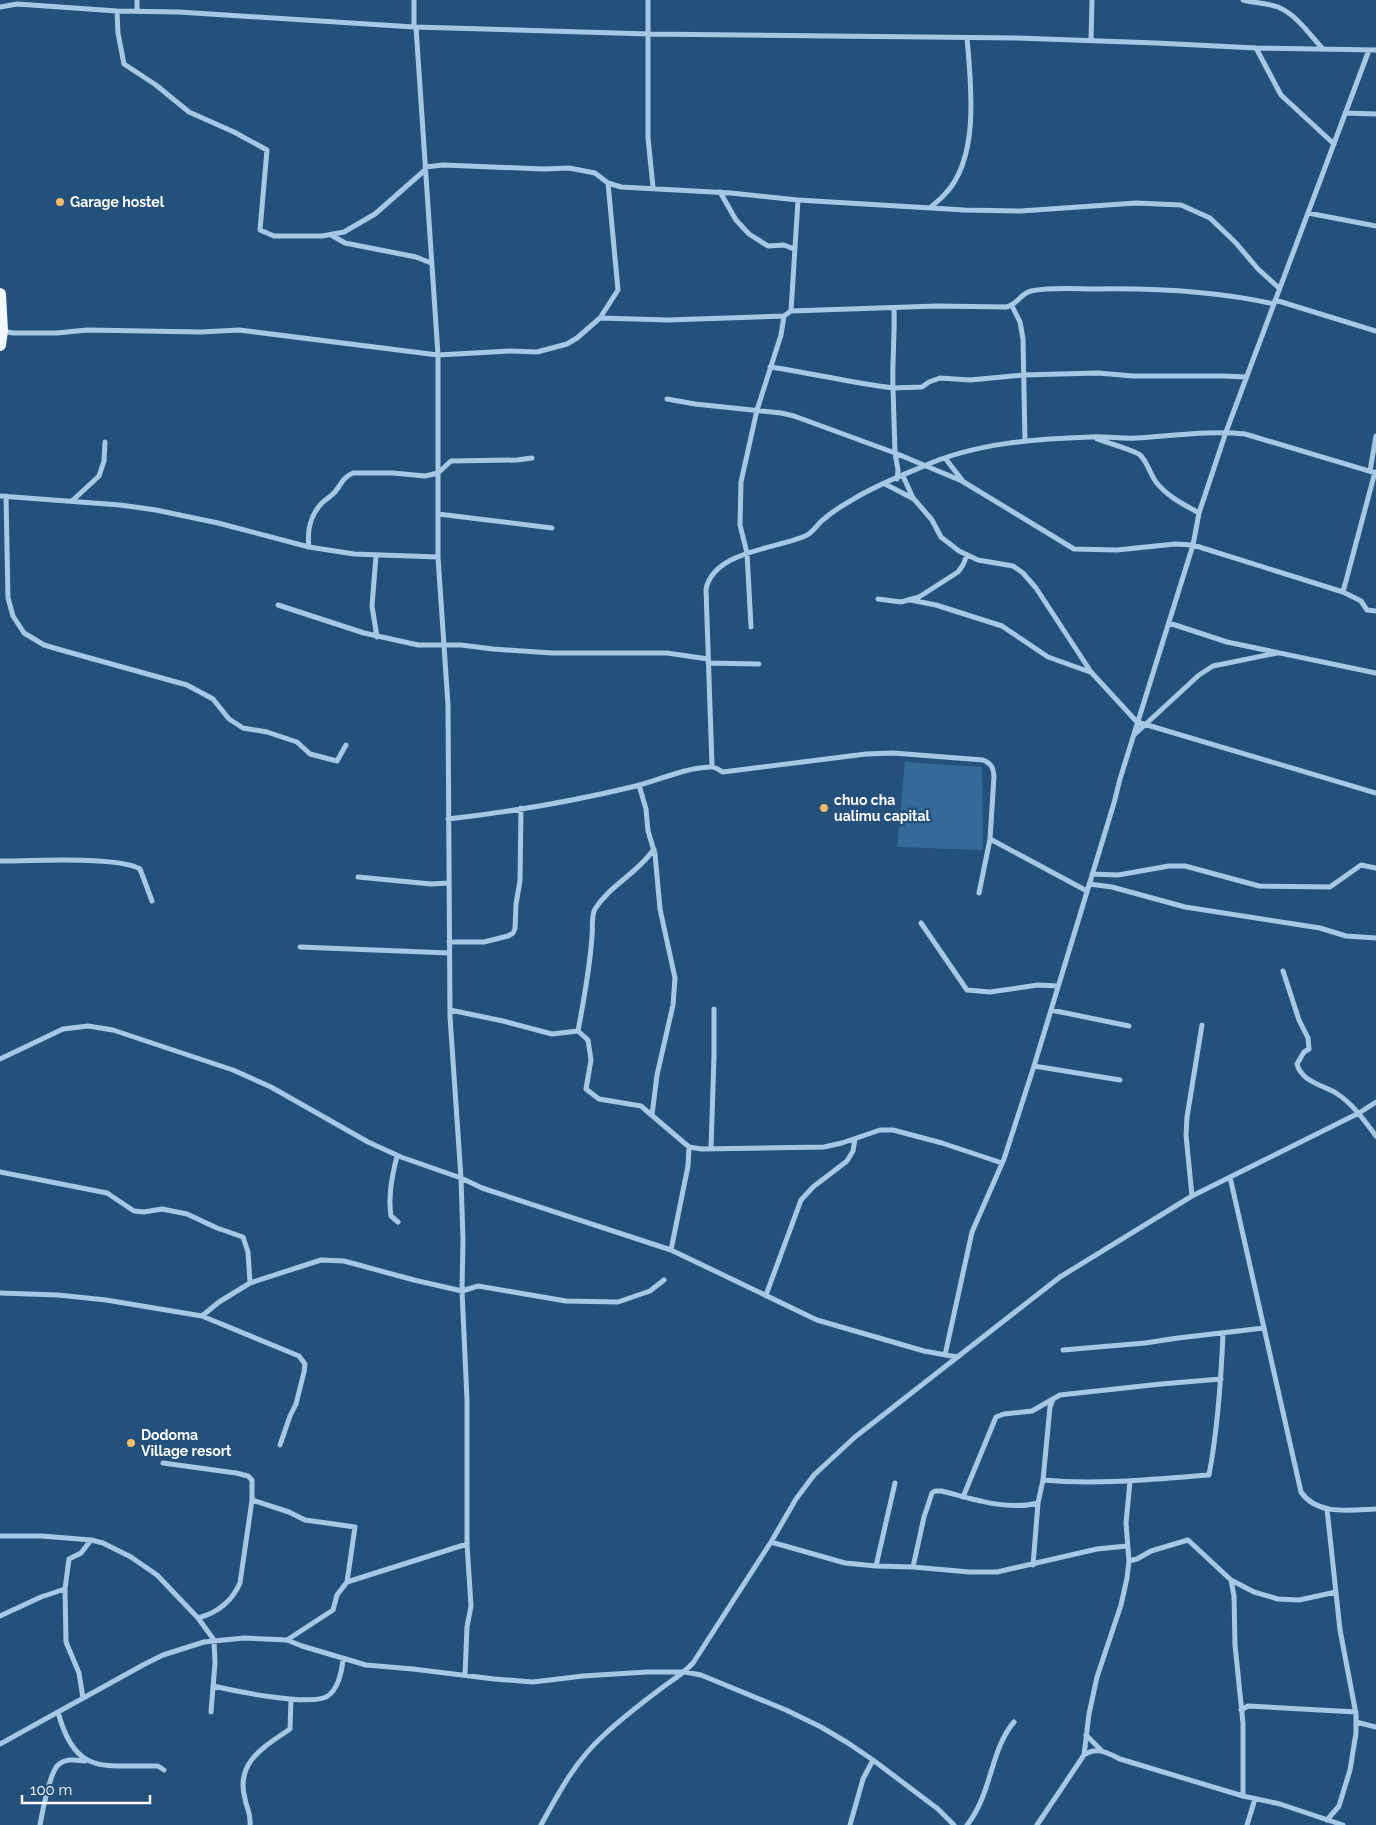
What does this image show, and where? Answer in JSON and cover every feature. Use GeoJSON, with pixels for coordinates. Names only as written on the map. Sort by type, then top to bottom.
{"type":"FeatureCollection","features":[{"type":"Feature","properties":{"kind":"highway"},"geometry":{"type":"LineString","coordinates":[[0,294],[2,331],[0,345]]}},
{"type":"Feature","properties":{"kind":"street"},"geometry":{"type":"LineString","coordinates":[[137,0],[137,11]]}},
{"type":"Feature","properties":{"kind":"street"},"geometry":{"type":"LineString","coordinates":[[414,0],[438,355],[438,557],[448,705],[450,1010],[464,1240],[462,1290],[467,1400],[468,1544],[471,1606],[467,1626],[465,1676]]}},
{"type":"Feature","properties":{"kind":"street"},"geometry":{"type":"LineString","coordinates":[[648,0],[648,138],[653,187]]}},
{"type":"Feature","properties":{"kind":"street"},"geometry":{"type":"LineString","coordinates":[[1091,40],[1092,0]]}},
{"type":"Feature","properties":{"kind":"street"},"geometry":{"type":"LineString","coordinates":[[1243,0],[1278,7],[1287,12],[1322,48]]}},
{"type":"Feature","properties":{"kind":"street"},"geometry":{"type":"LineString","coordinates":[[0,7],[17,4],[415,27],[649,34],[1091,40],[1256,48],[1376,50]]}},
{"type":"Feature","properties":{"kind":"street"},"geometry":{"type":"LineString","coordinates":[[117,11],[118,33],[124,64],[156,85],[189,112],[241,135],[267,150],[260,230],[274,236],[344,232],[375,214],[425,169],[443,165],[542,169],[569,168],[595,173],[608,183],[621,186],[909,207],[1021,211],[1136,203],[1181,205],[1210,218],[1258,269],[1279,288]]}},
{"type":"Feature","properties":{"kind":"street"},"geometry":{"type":"LineString","coordinates":[[931,207],[946,194],[958,175],[968,147],[971,125],[967,38]]}},
{"type":"Feature","properties":{"kind":"street"},"geometry":{"type":"LineString","coordinates":[[1256,48],[1281,95],[1334,144]]}},
{"type":"Feature","properties":{"kind":"street"},"geometry":{"type":"LineString","coordinates":[[945,1355],[972,1232],[1002,1163],[1034,1066],[1133,735],[1193,546],[1199,513],[1246,377],[1369,50]]}},
{"type":"Feature","properties":{"kind":"street"},"geometry":{"type":"LineString","coordinates":[[1345,113],[1376,114]]}},
{"type":"Feature","properties":{"kind":"street"},"geometry":{"type":"LineString","coordinates":[[2,331],[57,334],[86,330],[201,332],[239,330],[438,355],[510,351],[537,352],[568,344],[577,338],[600,318],[618,290],[608,183]]}},
{"type":"Feature","properties":{"kind":"street"},"geometry":{"type":"LineString","coordinates":[[720,192],[736,220],[749,234],[768,246],[784,245],[794,249]]}},
{"type":"Feature","properties":{"kind":"street"},"geometry":{"type":"LineString","coordinates":[[791,311],[798,200]]}},
{"type":"Feature","properties":{"kind":"street"},"geometry":{"type":"LineString","coordinates":[[1308,213],[1376,226]]}},
{"type":"Feature","properties":{"kind":"street"},"geometry":{"type":"LineString","coordinates":[[331,234],[345,243],[416,257],[431,263]]}},
{"type":"Feature","properties":{"kind":"street"},"geometry":{"type":"LineString","coordinates":[[600,318],[668,320],[784,316],[791,311],[937,306],[1012,306],[1026,293],[1032,291],[1131,288],[1194,291],[1275,302],[1376,331]]}},
{"type":"Feature","properties":{"kind":"street"},"geometry":{"type":"LineString","coordinates":[[1012,306],[1020,322],[1023,339],[1025,442]]}},
{"type":"Feature","properties":{"kind":"street"},"geometry":{"type":"LineString","coordinates":[[894,308],[895,334],[892,354],[897,479]]}},
{"type":"Feature","properties":{"kind":"street"},"geometry":{"type":"LineString","coordinates":[[751,626],[747,553],[740,525],[741,482],[757,410],[781,335],[784,316]]}},
{"type":"Feature","properties":{"kind":"street"},"geometry":{"type":"LineString","coordinates":[[770,367],[893,388],[922,387],[940,378],[970,380],[1023,375],[1098,374],[1246,377]]}},
{"type":"Feature","properties":{"kind":"street"},"geometry":{"type":"LineString","coordinates":[[666,399],[794,416],[895,453],[962,480],[1074,549],[1117,550],[1175,544],[1193,546],[1343,592],[1361,600],[1367,610],[1376,611]]}},
{"type":"Feature","properties":{"kind":"street"},"geometry":{"type":"LineString","coordinates":[[712,766],[707,582],[718,569],[747,553],[806,536],[823,519],[853,499],[925,465],[981,448],[1025,442],[1092,437],[1132,438],[1226,432],[1245,434],[1374,472]]}},
{"type":"Feature","properties":{"kind":"street"},"geometry":{"type":"LineString","coordinates":[[1343,592],[1374,472],[1376,436]]}},
{"type":"Feature","properties":{"kind":"street"},"geometry":{"type":"LineString","coordinates":[[1092,437],[1142,456],[1155,481],[1171,498],[1199,513]]}},
{"type":"Feature","properties":{"kind":"street"},"geometry":{"type":"LineString","coordinates":[[72,501],[99,476],[104,461],[105,442]]}},
{"type":"Feature","properties":{"kind":"street"},"geometry":{"type":"LineString","coordinates":[[309,547],[310,525],[316,509],[332,495],[348,475],[353,473],[393,473],[425,476],[438,473],[451,461],[532,458]]}},
{"type":"Feature","properties":{"kind":"street"},"geometry":{"type":"LineString","coordinates":[[945,458],[962,480]]}},
{"type":"Feature","properties":{"kind":"street"},"geometry":{"type":"LineString","coordinates":[[903,476],[914,499],[932,520],[941,537],[949,545],[978,560],[1013,566],[1023,573],[1036,588],[1090,672],[1137,722],[1376,793]]}},
{"type":"Feature","properties":{"kind":"street"},"geometry":{"type":"LineString","coordinates":[[885,484],[902,491],[914,499]]}},
{"type":"Feature","properties":{"kind":"street"},"geometry":{"type":"LineString","coordinates":[[346,745],[337,761],[310,754],[297,742],[267,732],[243,728],[229,718],[213,698],[187,685],[61,650],[34,640],[20,628],[13,616],[8,598],[3,496],[120,505],[156,510],[309,547],[354,554],[438,557]]}},
{"type":"Feature","properties":{"kind":"street"},"geometry":{"type":"LineString","coordinates":[[438,514],[552,528]]}},
{"type":"Feature","properties":{"kind":"street"},"geometry":{"type":"LineString","coordinates":[[878,599],[901,602],[924,595],[958,572],[967,555]]}},
{"type":"Feature","properties":{"kind":"street"},"geometry":{"type":"LineString","coordinates":[[376,556],[372,606],[377,636]]}},
{"type":"Feature","properties":{"kind":"street"},"geometry":{"type":"LineString","coordinates":[[910,600],[936,605],[1002,626],[1048,658],[1090,672]]}},
{"type":"Feature","properties":{"kind":"street"},"geometry":{"type":"LineString","coordinates":[[278,605],[333,624],[418,645],[444,645],[552,653],[667,653],[708,661],[760,664]]}},
{"type":"Feature","properties":{"kind":"street"},"geometry":{"type":"LineString","coordinates":[[1169,623],[1227,642],[1376,673]]}},
{"type":"Feature","properties":{"kind":"street"},"geometry":{"type":"LineString","coordinates":[[1133,735],[1199,675],[1213,666],[1280,653]]}},
{"type":"Feature","properties":{"kind":"street"},"geometry":{"type":"LineString","coordinates":[[448,820],[639,785],[686,770],[712,766],[723,772],[839,756],[893,753],[983,760],[989,762],[994,769],[994,776],[990,839],[979,893]]}},
{"type":"Feature","properties":{"kind":"street"},"geometry":{"type":"LineString","coordinates":[[639,785],[646,809],[648,831],[654,849],[659,904],[675,978],[675,989],[652,1115]]}},
{"type":"Feature","properties":{"kind":"street"},"geometry":{"type":"LineString","coordinates":[[449,942],[484,942],[513,933],[520,881],[521,808]]}},
{"type":"Feature","properties":{"kind":"street"},"geometry":{"type":"LineString","coordinates":[[990,839],[1087,891]]}},
{"type":"Feature","properties":{"kind":"street"},"geometry":{"type":"LineString","coordinates":[[578,1031],[590,965],[593,912],[602,899],[622,880],[639,868],[654,849]]}},
{"type":"Feature","properties":{"kind":"street"},"geometry":{"type":"LineString","coordinates":[[0,861],[129,864],[140,869],[152,901]]}},
{"type":"Feature","properties":{"kind":"street"},"geometry":{"type":"LineString","coordinates":[[1092,874],[1118,875],[1169,866],[1185,866],[1259,886],[1330,887],[1360,864],[1376,868]]}},
{"type":"Feature","properties":{"kind":"street"},"geometry":{"type":"LineString","coordinates":[[358,877],[431,884],[448,883]]}},
{"type":"Feature","properties":{"kind":"street"},"geometry":{"type":"LineString","coordinates":[[1089,884],[1112,887],[1185,907],[1320,928],[1346,936],[1376,938]]}},
{"type":"Feature","properties":{"kind":"street"},"geometry":{"type":"LineString","coordinates":[[920,923],[967,990],[990,992],[1038,985],[1058,986]]}},
{"type":"Feature","properties":{"kind":"street"},"geometry":{"type":"LineString","coordinates":[[300,947],[449,953]]}},
{"type":"Feature","properties":{"kind":"street"},"geometry":{"type":"LineString","coordinates":[[1283,971],[1299,1020],[1308,1038],[1309,1049],[1304,1052],[1297,1064],[1298,1069],[1302,1075],[1347,1101],[1376,1136]]}},
{"type":"Feature","properties":{"kind":"street"},"geometry":{"type":"LineString","coordinates":[[712,1149],[714,1008]]}},
{"type":"Feature","properties":{"kind":"street"},"geometry":{"type":"LineString","coordinates":[[450,1010],[552,1034],[578,1031],[588,1040],[590,1060],[586,1089],[599,1099],[641,1106],[689,1147],[712,1149],[814,1148],[855,1139],[880,1130],[893,1130],[942,1143],[1002,1163]]}},
{"type":"Feature","properties":{"kind":"street"},"geometry":{"type":"LineString","coordinates":[[1051,1010],[1129,1026]]}},
{"type":"Feature","properties":{"kind":"street"},"geometry":{"type":"LineString","coordinates":[[1192,1196],[1186,1117],[1202,1025]]}},
{"type":"Feature","properties":{"kind":"street"},"geometry":{"type":"LineString","coordinates":[[0,1059],[63,1029],[88,1026],[113,1030],[233,1070],[271,1087],[368,1142],[397,1156],[461,1178],[482,1188],[671,1250],[817,1320],[957,1357]]}},
{"type":"Feature","properties":{"kind":"street"},"geometry":{"type":"LineString","coordinates":[[1034,1066],[1120,1080]]}},
{"type":"Feature","properties":{"kind":"street"},"geometry":{"type":"LineString","coordinates":[[541,1825],[556,1796],[585,1753],[604,1734],[685,1672],[712,1636],[796,1499],[814,1475],[854,1437],[1060,1277],[1192,1196],[1359,1114],[1376,1102]]}},
{"type":"Feature","properties":{"kind":"street"},"geometry":{"type":"LineString","coordinates":[[766,1295],[801,1200],[812,1187],[847,1161],[853,1151],[855,1139]]}},
{"type":"Feature","properties":{"kind":"street"},"geometry":{"type":"LineString","coordinates":[[671,1250],[688,1166],[689,1147]]}},
{"type":"Feature","properties":{"kind":"street"},"geometry":{"type":"LineString","coordinates":[[397,1156],[392,1175],[389,1203],[391,1216],[398,1222]]}},
{"type":"Feature","properties":{"kind":"street"},"geometry":{"type":"LineString","coordinates":[[0,1172],[107,1193],[134,1211],[144,1212],[162,1209],[187,1214],[243,1237],[248,1252],[250,1283]]}},
{"type":"Feature","properties":{"kind":"street"},"geometry":{"type":"LineString","coordinates":[[1230,1177],[1301,1492],[1306,1500],[1326,1509],[1376,1509]]}},
{"type":"Feature","properties":{"kind":"street"},"geometry":{"type":"LineString","coordinates":[[202,1316],[219,1302],[250,1283],[312,1262],[332,1260],[344,1261],[414,1280],[462,1290],[478,1286],[566,1301],[618,1302],[650,1291],[664,1280]]}},
{"type":"Feature","properties":{"kind":"street"},"geometry":{"type":"LineString","coordinates":[[0,1293],[58,1295],[106,1300],[202,1316],[296,1354],[302,1358],[305,1364],[304,1372],[296,1404],[280,1445]]}},
{"type":"Feature","properties":{"kind":"street"},"geometry":{"type":"LineString","coordinates":[[1063,1350],[1145,1343],[1264,1328]]}},
{"type":"Feature","properties":{"kind":"street"},"geometry":{"type":"LineString","coordinates":[[1043,1480],[1071,1482],[1130,1481],[1209,1475],[1215,1442],[1221,1379],[1222,1334]]}},
{"type":"Feature","properties":{"kind":"street"},"geometry":{"type":"LineString","coordinates":[[963,1497],[996,1417],[1004,1414],[1032,1411],[1060,1395],[1221,1379]]}},
{"type":"Feature","properties":{"kind":"street"},"geometry":{"type":"LineString","coordinates":[[1033,1565],[1038,1503],[1043,1480],[1050,1407],[1053,1399]]}},
{"type":"Feature","properties":{"kind":"street"},"geometry":{"type":"LineString","coordinates":[[163,1463],[248,1476],[252,1480],[252,1500],[240,1583],[235,1594],[226,1603],[211,1613],[198,1618]]}},
{"type":"Feature","properties":{"kind":"street"},"geometry":{"type":"LineString","coordinates":[[1084,1756],[1089,1714],[1097,1678],[1122,1605],[1127,1578],[1129,1561],[1126,1522],[1130,1481]]}},
{"type":"Feature","properties":{"kind":"street"},"geometry":{"type":"LineString","coordinates":[[876,1566],[895,1483]]}},
{"type":"Feature","properties":{"kind":"street"},"geometry":{"type":"LineString","coordinates":[[913,1567],[924,1517],[932,1493],[935,1491],[992,1503],[1024,1506],[1038,1503]]}},
{"type":"Feature","properties":{"kind":"street"},"geometry":{"type":"LineString","coordinates":[[252,1500],[289,1512],[305,1520],[355,1528],[347,1582],[337,1595],[333,1610],[287,1640]]}},
{"type":"Feature","properties":{"kind":"street"},"geometry":{"type":"LineString","coordinates":[[1326,1509],[1340,1630],[1356,1712],[1356,1733],[1350,1770],[1339,1806],[1327,1820]]}},
{"type":"Feature","properties":{"kind":"street"},"geometry":{"type":"LineString","coordinates":[[0,1536],[42,1536],[91,1540],[116,1548],[157,1576],[198,1618],[214,1640],[211,1712]]}},
{"type":"Feature","properties":{"kind":"street"},"geometry":{"type":"LineString","coordinates":[[83,1698],[79,1673],[66,1642],[65,1589],[69,1559],[81,1553],[91,1540]]}},
{"type":"Feature","properties":{"kind":"street"},"geometry":{"type":"LineString","coordinates":[[1129,1561],[1151,1551],[1188,1540],[1231,1580],[1254,1592],[1278,1599],[1299,1600],[1336,1592]]}},
{"type":"Feature","properties":{"kind":"street"},"geometry":{"type":"LineString","coordinates":[[771,1542],[846,1563],[970,1572],[997,1572],[1088,1551],[1127,1546]]}},
{"type":"Feature","properties":{"kind":"street"},"geometry":{"type":"LineString","coordinates":[[347,1582],[468,1544]]}},
{"type":"Feature","properties":{"kind":"street"},"geometry":{"type":"LineString","coordinates":[[1231,1580],[1234,1596],[1235,1645],[1244,1756],[1243,1796]]}},
{"type":"Feature","properties":{"kind":"street"},"geometry":{"type":"LineString","coordinates":[[0,1616],[41,1597],[65,1589]]}},
{"type":"Feature","properties":{"kind":"street"},"geometry":{"type":"LineString","coordinates":[[0,1744],[163,1655],[214,1640],[244,1638],[287,1640],[366,1665],[533,1682],[600,1674],[685,1672],[701,1675],[786,1710],[841,1739],[873,1760],[938,1809],[954,1825]]}},
{"type":"Feature","properties":{"kind":"street"},"geometry":{"type":"LineString","coordinates":[[213,1686],[248,1694],[291,1699],[327,1697],[341,1677],[343,1659]]}},
{"type":"Feature","properties":{"kind":"street"},"geometry":{"type":"LineString","coordinates":[[250,1825],[249,1808],[245,1799],[242,1779],[244,1771],[249,1762],[273,1741],[290,1730],[291,1699]]}},
{"type":"Feature","properties":{"kind":"street"},"geometry":{"type":"LineString","coordinates":[[1241,1710],[1248,1706],[1356,1712]]}},
{"type":"Feature","properties":{"kind":"street"},"geometry":{"type":"LineString","coordinates":[[58,1712],[66,1737],[73,1749],[87,1761]]}},
{"type":"Feature","properties":{"kind":"street"},"geometry":{"type":"LineString","coordinates":[[968,1825],[989,1785],[994,1763],[1008,1729],[1014,1722]]}},
{"type":"Feature","properties":{"kind":"street"},"geometry":{"type":"LineString","coordinates":[[1356,1722],[1376,1726]]}},
{"type":"Feature","properties":{"kind":"street"},"geometry":{"type":"LineString","coordinates":[[1086,1735],[1102,1751],[1120,1759],[1243,1796],[1280,1804],[1343,1825]]}},
{"type":"Feature","properties":{"kind":"street"},"geometry":{"type":"LineString","coordinates":[[1037,1825],[1084,1756],[1092,1751],[1102,1751]]}},
{"type":"Feature","properties":{"kind":"street"},"geometry":{"type":"LineString","coordinates":[[850,1825],[863,1779],[873,1760]]}},
{"type":"Feature","properties":{"kind":"street"},"geometry":{"type":"LineString","coordinates":[[40,1825],[43,1803],[56,1767],[66,1761],[87,1761],[103,1765],[158,1766],[164,1770]]}},
{"type":"Feature","properties":{"kind":"street"},"geometry":{"type":"LineString","coordinates":[[1247,1825],[1256,1799]]}},
{"type":"Feature","properties":{"kind":"shaded area"},"geometry":{"type":"Polygon","coordinates":[[[905,762],[982,767],[983,850],[897,847],[905,762]]]}},
{"type":"Feature","properties":{"kind":"place","name":"Garage hostel"},"geometry":{"type":"Point","coordinates":[60,202]}},
{"type":"Feature","properties":{"kind":"place","name":"chuo cha ualimu capital"},"geometry":{"type":"Point","coordinates":[824,808]}},
{"type":"Feature","properties":{"kind":"place","name":"Dodoma Village resort"},"geometry":{"type":"Point","coordinates":[131,1443]}}]}
